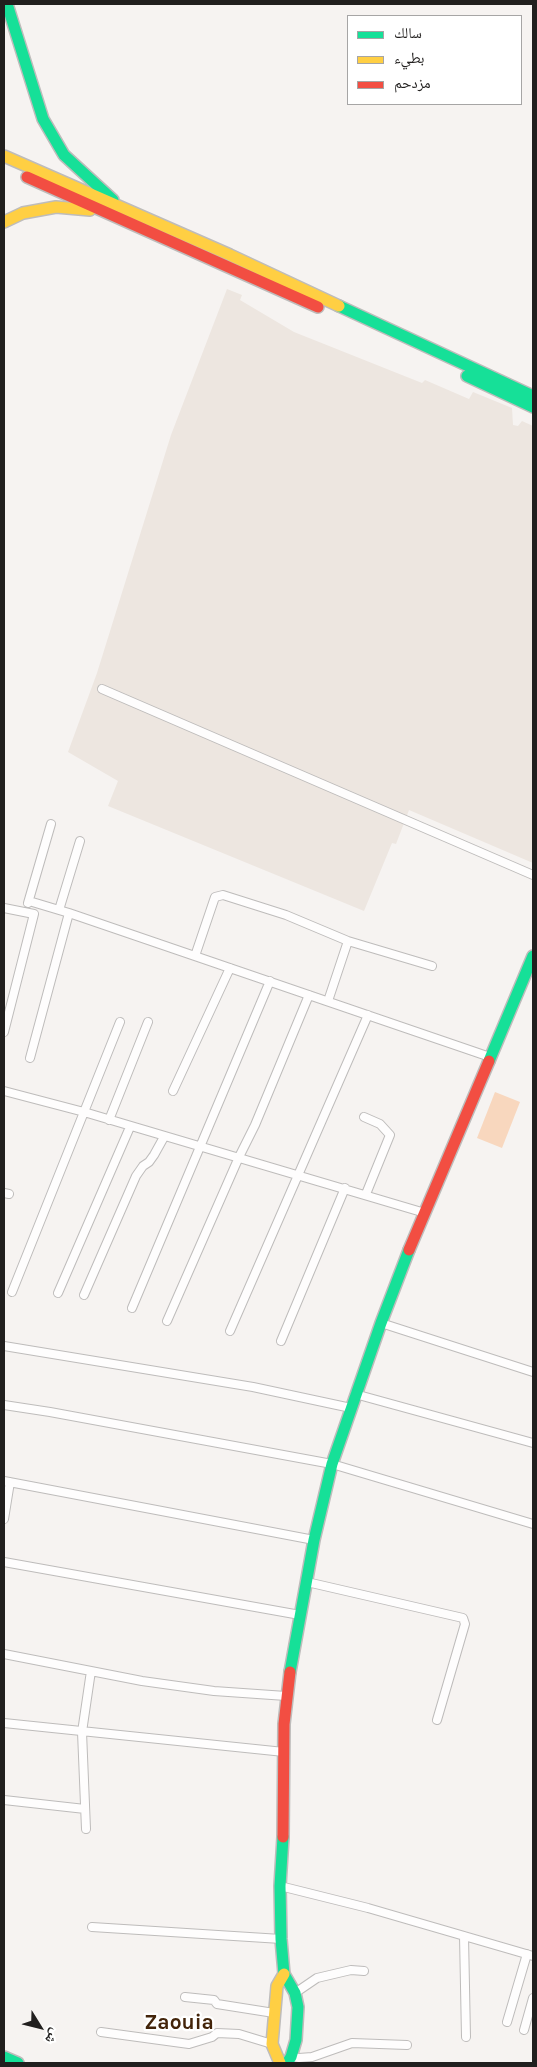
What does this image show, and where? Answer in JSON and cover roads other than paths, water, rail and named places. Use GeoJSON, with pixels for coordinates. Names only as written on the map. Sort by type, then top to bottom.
{"type":"FeatureCollection","features":[{"type":"Feature","properties":{"kind":"main road"},"geometry":{"type":"LineString","coordinates":[[7,4],[43,120],[64,155],[116,211]]}},
{"type":"Feature","properties":{"kind":"main road"},"geometry":{"type":"LineString","coordinates":[[4,156],[116,211],[533,407]]}},
{"type":"Feature","properties":{"kind":"main road"},"geometry":{"type":"LineString","coordinates":[[4,166],[230,255],[533,396]]}},
{"type":"Feature","properties":{"kind":"main road"},"geometry":{"type":"LineString","coordinates":[[4,222],[24,213],[56,207],[116,211]]}},
{"type":"Feature","properties":{"kind":"main road"},"geometry":{"type":"LineString","coordinates":[[289,2060],[298,2025],[298,2007],[295,1993],[284,1974],[281,1939],[280,1886],[286,1814],[284,1752],[286,1696],[314,1540],[332,1464],[381,1323],[533,956]]}},
{"type":"Feature","properties":{"kind":"main road"},"geometry":{"type":"LineString","coordinates":[[280,2063],[272,2044],[277,1986],[284,1974]]}},
{"type":"Feature","properties":{"kind":"main road"},"geometry":{"type":"LineString","coordinates":[[4,2057],[18,2063]]}},
{"type":"Feature","properties":{"kind":"street"},"geometry":{"type":"LineString","coordinates":[[102,690],[533,875]]}},
{"type":"Feature","properties":{"kind":"street"},"geometry":{"type":"LineString","coordinates":[[26,912],[51,824]]}},
{"type":"Feature","properties":{"kind":"street"},"geometry":{"type":"LineString","coordinates":[[59,910],[80,841]]}},
{"type":"Feature","properties":{"kind":"street"},"geometry":{"type":"LineString","coordinates":[[195,956],[215,897],[223,895],[286,915],[348,941],[432,966]]}},
{"type":"Feature","properties":{"kind":"street"},"geometry":{"type":"LineString","coordinates":[[29,900],[490,1057]]}},
{"type":"Feature","properties":{"kind":"street"},"geometry":{"type":"LineString","coordinates":[[4,1032],[6,1010],[38,903]]}},
{"type":"Feature","properties":{"kind":"street"},"geometry":{"type":"LineString","coordinates":[[4,908],[34,914]]}},
{"type":"Feature","properties":{"kind":"street"},"geometry":{"type":"LineString","coordinates":[[30,1058],[69,913]]}},
{"type":"Feature","properties":{"kind":"street"},"geometry":{"type":"LineString","coordinates":[[328,1001],[348,941]]}},
{"type":"Feature","properties":{"kind":"street"},"geometry":{"type":"LineString","coordinates":[[173,1091],[230,968]]}},
{"type":"Feature","properties":{"kind":"street"},"geometry":{"type":"LineString","coordinates":[[132,1308],[198,1146],[270,981]]}},
{"type":"Feature","properties":{"kind":"street"},"geometry":{"type":"LineString","coordinates":[[167,1321],[255,1125],[309,995]]}},
{"type":"Feature","properties":{"kind":"street"},"geometry":{"type":"LineString","coordinates":[[230,1331],[368,1014]]}},
{"type":"Feature","properties":{"kind":"street"},"geometry":{"type":"LineString","coordinates":[[12,1292],[120,1022]]}},
{"type":"Feature","properties":{"kind":"street"},"geometry":{"type":"LineString","coordinates":[[109,1120],[148,1022]]}},
{"type":"Feature","properties":{"kind":"street"},"geometry":{"type":"LineString","coordinates":[[4,1091],[84,1112],[425,1213]]}},
{"type":"Feature","properties":{"kind":"street"},"geometry":{"type":"LineString","coordinates":[[364,1117],[380,1124],[390,1135],[366,1194]]}},
{"type":"Feature","properties":{"kind":"street"},"geometry":{"type":"LineString","coordinates":[[58,1293],[130,1127]]}},
{"type":"Feature","properties":{"kind":"street"},"geometry":{"type":"LineString","coordinates":[[84,1295],[136,1176],[154,1155],[164,1136]]}},
{"type":"Feature","properties":{"kind":"street"},"geometry":{"type":"LineString","coordinates":[[281,1341],[345,1188]]}},
{"type":"Feature","properties":{"kind":"street"},"geometry":{"type":"LineString","coordinates":[[381,1323],[533,1372]]}},
{"type":"Feature","properties":{"kind":"street"},"geometry":{"type":"LineString","coordinates":[[4,1346],[253,1386],[351,1408]]}},
{"type":"Feature","properties":{"kind":"street"},"geometry":{"type":"LineString","coordinates":[[355,1394],[533,1444]]}},
{"type":"Feature","properties":{"kind":"street"},"geometry":{"type":"LineString","coordinates":[[4,1405],[332,1464],[533,1524]]}},
{"type":"Feature","properties":{"kind":"street"},"geometry":{"type":"LineString","coordinates":[[4,1519],[7,1481],[314,1540]]}},
{"type":"Feature","properties":{"kind":"street"},"geometry":{"type":"LineString","coordinates":[[4,1562],[300,1615]]}},
{"type":"Feature","properties":{"kind":"street"},"geometry":{"type":"LineString","coordinates":[[307,1582],[463,1618],[465,1624],[437,1720]]}},
{"type":"Feature","properties":{"kind":"street"},"geometry":{"type":"LineString","coordinates":[[4,1654],[91,1671],[214,1691],[286,1696]]}},
{"type":"Feature","properties":{"kind":"street"},"geometry":{"type":"LineString","coordinates":[[86,1829],[82,1732],[91,1671]]}},
{"type":"Feature","properties":{"kind":"street"},"geometry":{"type":"LineString","coordinates":[[4,1723],[284,1752]]}},
{"type":"Feature","properties":{"kind":"street"},"geometry":{"type":"LineString","coordinates":[[4,1800],[85,1810]]}},
{"type":"Feature","properties":{"kind":"street"},"geometry":{"type":"LineString","coordinates":[[280,1886],[368,1908],[530,1955],[507,2022]]}},
{"type":"Feature","properties":{"kind":"street"},"geometry":{"type":"LineString","coordinates":[[92,1927],[281,1939]]}},
{"type":"Feature","properties":{"kind":"street"},"geometry":{"type":"LineString","coordinates":[[464,1936],[466,2037]]}},
{"type":"Feature","properties":{"kind":"street"},"geometry":{"type":"LineString","coordinates":[[295,1993],[317,1978],[351,1970],[364,1970]]}},
{"type":"Feature","properties":{"kind":"street"},"geometry":{"type":"LineString","coordinates":[[185,1997],[214,2000],[217,2004],[274,2013]]}},
{"type":"Feature","properties":{"kind":"street"},"geometry":{"type":"LineString","coordinates":[[524,2030],[533,1998]]}},
{"type":"Feature","properties":{"kind":"street"},"geometry":{"type":"LineString","coordinates":[[101,2032],[189,2044],[212,2037],[217,2033],[239,2034],[272,2044]]}},
{"type":"Feature","properties":{"kind":"street"},"geometry":{"type":"LineString","coordinates":[[289,2060],[312,2057],[352,2043],[407,2045]]}},
{"type":"Feature","properties":{"kind":"district","name":"Zaouia"},"geometry":{"type":"Point","coordinates":[179,2023]}}]}
